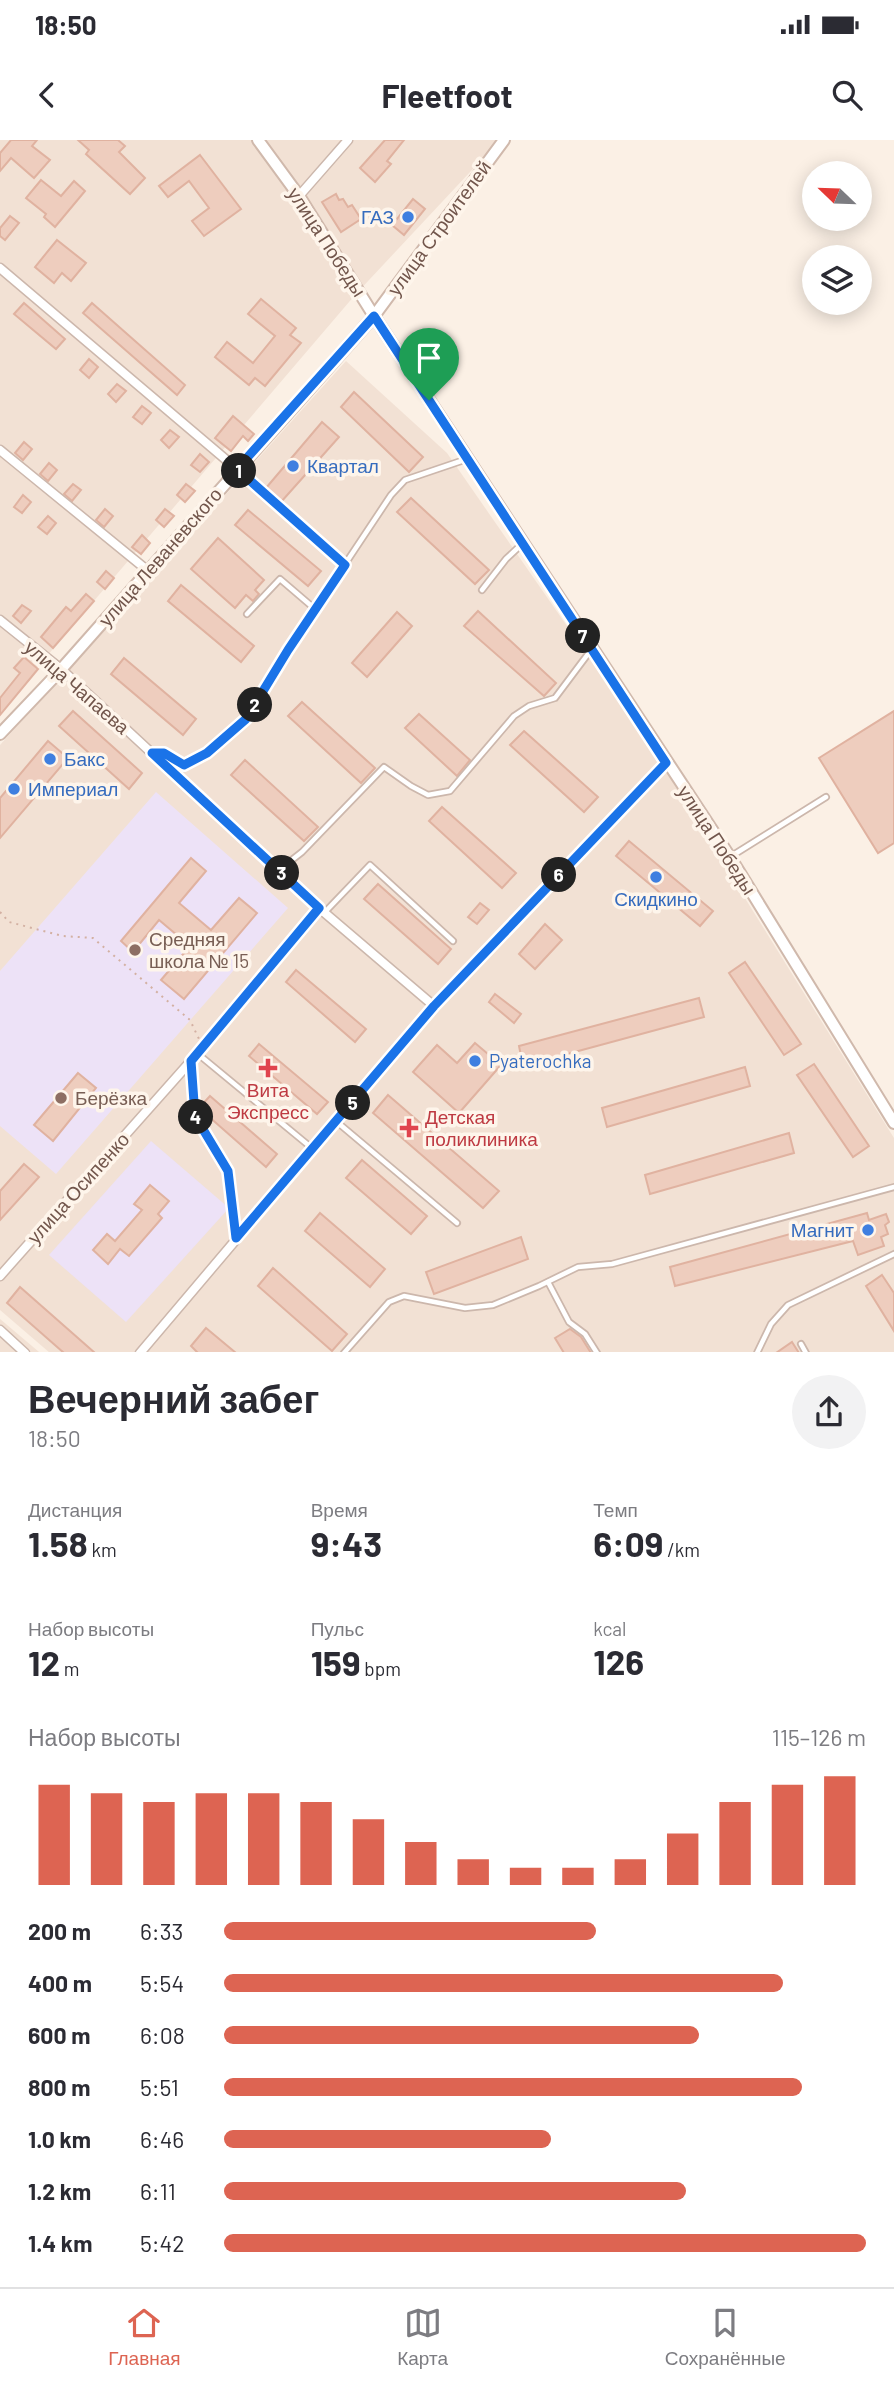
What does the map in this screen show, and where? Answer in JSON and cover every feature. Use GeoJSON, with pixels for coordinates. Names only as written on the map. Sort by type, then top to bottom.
{"type":"FeatureCollection","features":[{"type":"Feature","properties":{"kind":"street","name":"улица Победы"},"geometry":{"type":"LineString","coordinates":[[258,140],[299,196],[374,316],[730,857],[894,1123]]}},
{"type":"Feature","properties":{"kind":"street"},"geometry":{"type":"LineString","coordinates":[[299,196],[348,140]]}},
{"type":"Feature","properties":{"kind":"street","name":"улица Строителей"},"geometry":{"type":"LineString","coordinates":[[374,316],[504,140]]}},
{"type":"Feature","properties":{"kind":"street"},"geometry":{"type":"LineString","coordinates":[[0,268],[237,469]]}},
{"type":"Feature","properties":{"kind":"street","name":"улица Леваневского"},"geometry":{"type":"LineString","coordinates":[[0,734],[61,669],[374,316]]}},
{"type":"Feature","properties":{"kind":"street"},"geometry":{"type":"LineString","coordinates":[[0,450],[147,570]]}},
{"type":"Feature","properties":{"kind":"street","name":"улица Чапаева"},"geometry":{"type":"LineString","coordinates":[[0,621],[61,669],[322,910],[434,1006]]}},
{"type":"Feature","properties":{"kind":"street"},"geometry":{"type":"LineString","coordinates":[[141,1352],[434,1006],[666,763]]}},
{"type":"Feature","properties":{"kind":"street","name":"улица Осипенко"},"geometry":{"type":"LineString","coordinates":[[0,1276],[322,910]]}},
{"type":"Feature","properties":{"kind":"street"},"geometry":{"type":"LineString","coordinates":[[0,1330],[24,1352]]}},
{"type":"Feature","properties":{"kind":"lane"},"geometry":{"type":"LineString","coordinates":[[152,753],[164,753],[184,765],[207,753],[246,719],[391,495],[405,480],[468,459]]}},
{"type":"Feature","properties":{"kind":"lane"},"geometry":{"type":"LineString","coordinates":[[237,469],[345,565]]}},
{"type":"Feature","properties":{"kind":"lane"},"geometry":{"type":"LineString","coordinates":[[482,590],[506,559],[523,544]]}},
{"type":"Feature","properties":{"kind":"lane"},"geometry":{"type":"LineString","coordinates":[[247,614],[280,579],[315,609]]}},
{"type":"Feature","properties":{"kind":"lane"},"geometry":{"type":"LineString","coordinates":[[279,870],[302,852],[384,767],[428,795],[450,791],[514,716],[529,706],[555,698],[592,649]]}},
{"type":"Feature","properties":{"kind":"lane"},"geometry":{"type":"LineString","coordinates":[[730,857],[826,797]]}},
{"type":"Feature","properties":{"kind":"lane"},"geometry":{"type":"LineString","coordinates":[[322,910],[370,865],[453,941]]}},
{"type":"Feature","properties":{"kind":"lane"},"geometry":{"type":"LineString","coordinates":[[200,1049],[313,1149]]}},
{"type":"Feature","properties":{"kind":"lane"},"geometry":{"type":"LineString","coordinates":[[337,1122],[457,1223]]}},
{"type":"Feature","properties":{"kind":"lane"},"geometry":{"type":"LineString","coordinates":[[345,1352],[390,1302],[404,1296],[464,1308],[493,1305],[578,1267],[612,1264],[894,1187]]}},
{"type":"Feature","properties":{"kind":"lane"},"geometry":{"type":"LineString","coordinates":[[757,1352],[771,1324],[788,1305],[894,1254]]}},
{"type":"Feature","properties":{"kind":"lane"},"geometry":{"type":"LineString","coordinates":[[548,1282],[569,1322],[585,1334],[596,1352]]}},
{"type":"Feature","properties":{"kind":"lane"},"geometry":{"type":"LineString","coordinates":[[801,1344],[805,1352]]}},
{"type":"Feature","properties":{"kind":"path"},"geometry":{"type":"LineString","coordinates":[[0,912],[9,922],[62,936],[93,938],[190,1020],[200,1049]]}},
{"type":"Feature","properties":{"kind":"path"},"geometry":{"type":"LineString","coordinates":[[191,1061],[195,1116],[228,1171],[236,1238]]}},
{"type":"Feature","properties":{"kind":"shaded area"},"geometry":{"type":"Polygon","coordinates":[[[0,140],[500,140],[355,295],[0,711],[0,140]]]}},
{"type":"Feature","properties":{"kind":"shaded area"},"geometry":{"type":"Polygon","coordinates":[[[346,361],[447,453],[651,747],[894,1138],[894,1352],[49,1352],[0,1310],[0,745],[346,361]]]}},
{"type":"Feature","properties":{"kind":"shaded area","name":"Средняя школа № 15"},"geometry":{"type":"Polygon","coordinates":[[[156,792],[288,908],[56,1174],[0,1126],[0,971],[156,792]]]}},
{"type":"Feature","properties":{"kind":"shaded area"},"geometry":{"type":"Polygon","coordinates":[[[151,1141],[229,1208],[126,1322],[49,1255],[151,1141]]]}},
{"type":"Feature","properties":{"kind":"shaded area"},"geometry":{"type":"Polygon","coordinates":[[[0,1319],[39,1352],[0,1352],[0,1319]]]}},
{"type":"Feature","properties":{"kind":"building"},"geometry":{"type":"Polygon","coordinates":[[[11,140],[37,140],[32,146],[50,160],[34,178],[11,158],[0,171],[0,153],[11,140]]]}},
{"type":"Feature","properties":{"kind":"building"},"geometry":{"type":"Polygon","coordinates":[[[78,140],[118,140],[125,146],[119,152],[145,178],[130,194],[86,154],[89,150],[78,140]]]}},
{"type":"Feature","properties":{"kind":"building"},"geometry":{"type":"Polygon","coordinates":[[[385,140],[404,140],[387,161],[391,164],[375,182],[360,168],[385,140]]]}},
{"type":"Feature","properties":{"kind":"building"},"geometry":{"type":"Polygon","coordinates":[[[200,155],[241,209],[204,236],[192,221],[209,208],[189,181],[168,197],[159,186],[200,155]]]}},
{"type":"Feature","properties":{"kind":"building"},"geometry":{"type":"Polygon","coordinates":[[[41,180],[61,196],[74,181],[85,191],[55,227],[44,217],[46,214],[26,198],[41,180]]]}},
{"type":"Feature","properties":{"kind":"building"},"geometry":{"type":"Polygon","coordinates":[[[336,194],[348,207],[352,205],[361,219],[341,232],[322,202],[336,194]]]}},
{"type":"Feature","properties":{"kind":"building","name":"ГАЗ"},"geometry":{"type":"Polygon","coordinates":[[[413,199],[425,209],[404,235],[392,225],[413,199]]]}},
{"type":"Feature","properties":{"kind":"building"},"geometry":{"type":"Polygon","coordinates":[[[10,216],[19,223],[5,240],[0,236],[0,228],[10,216]]]}},
{"type":"Feature","properties":{"kind":"building"},"geometry":{"type":"Polygon","coordinates":[[[57,240],[86,263],[71,281],[62,273],[54,283],[35,267],[57,240]]]}},
{"type":"Feature","properties":{"kind":"building"},"geometry":{"type":"Polygon","coordinates":[[[261,299],[296,328],[290,335],[301,343],[265,386],[255,378],[249,385],[215,357],[227,342],[253,363],[275,336],[248,314],[261,299]]]}},
{"type":"Feature","properties":{"kind":"building"},"geometry":{"type":"Polygon","coordinates":[[[24,303],[65,339],[56,349],[14,314],[24,303]]]}},
{"type":"Feature","properties":{"kind":"building"},"geometry":{"type":"Polygon","coordinates":[[[92,303],[185,385],[177,395],[83,313],[92,303]]]}},
{"type":"Feature","properties":{"kind":"building"},"geometry":{"type":"Polygon","coordinates":[[[89,359],[98,367],[89,378],[80,370],[89,359]]]}},
{"type":"Feature","properties":{"kind":"building"},"geometry":{"type":"Polygon","coordinates":[[[117,384],[126,391],[116,402],[108,394],[117,384]]]}},
{"type":"Feature","properties":{"kind":"building"},"geometry":{"type":"Polygon","coordinates":[[[354,392],[423,457],[409,472],[341,407],[354,392]]]}},
{"type":"Feature","properties":{"kind":"building"},"geometry":{"type":"Polygon","coordinates":[[[142,406],[151,413],[142,424],[133,417],[142,406]]]}},
{"type":"Feature","properties":{"kind":"building"},"geometry":{"type":"Polygon","coordinates":[[[233,416],[254,434],[248,441],[243,436],[231,451],[215,438],[233,416]]]}},
{"type":"Feature","properties":{"kind":"building"},"geometry":{"type":"Polygon","coordinates":[[[322,422],[339,437],[281,502],[266,488],[322,422]]]}},
{"type":"Feature","properties":{"kind":"building"},"geometry":{"type":"Polygon","coordinates":[[[170,430],[179,437],[169,448],[161,440],[170,430]]]}},
{"type":"Feature","properties":{"kind":"building"},"geometry":{"type":"Polygon","coordinates":[[[24,442],[32,449],[23,460],[15,453],[24,442]]]}},
{"type":"Feature","properties":{"kind":"building"},"geometry":{"type":"Polygon","coordinates":[[[200,454],[209,462],[200,472],[191,465],[200,454]]]}},
{"type":"Feature","properties":{"kind":"building"},"geometry":{"type":"Polygon","coordinates":[[[49,463],[57,470],[48,481],[40,474],[49,463]]]}},
{"type":"Feature","properties":{"kind":"building"},"geometry":{"type":"Polygon","coordinates":[[[73,484],[81,490],[72,501],[64,494],[73,484]]]}},
{"type":"Feature","properties":{"kind":"building"},"geometry":{"type":"Polygon","coordinates":[[[186,484],[195,491],[185,502],[177,495],[186,484]]]}},
{"type":"Feature","properties":{"kind":"building"},"geometry":{"type":"Polygon","coordinates":[[[23,495],[31,502],[22,513],[14,507],[23,495]]]}},
{"type":"Feature","properties":{"kind":"building"},"geometry":{"type":"Polygon","coordinates":[[[411,498],[489,570],[475,584],[397,512],[411,498]]]}},
{"type":"Feature","properties":{"kind":"building"},"geometry":{"type":"Polygon","coordinates":[[[105,509],[113,516],[104,527],[96,520],[105,509]]]}},
{"type":"Feature","properties":{"kind":"building"},"geometry":{"type":"Polygon","coordinates":[[[165,509],[174,516],[164,527],[156,520],[165,509]]]}},
{"type":"Feature","properties":{"kind":"building"},"geometry":{"type":"Polygon","coordinates":[[[248,510],[321,571],[308,586],[235,525],[248,510]]]}},
{"type":"Feature","properties":{"kind":"building"},"geometry":{"type":"Polygon","coordinates":[[[48,516],[56,523],[47,534],[38,527],[48,516]]]}},
{"type":"Feature","properties":{"kind":"building"},"geometry":{"type":"Polygon","coordinates":[[[142,535],[150,543],[141,554],[132,547],[142,535]]]}},
{"type":"Feature","properties":{"kind":"building"},"geometry":{"type":"Polygon","coordinates":[[[218,538],[264,580],[255,590],[259,594],[253,601],[246,595],[235,608],[191,569],[218,538]]]}},
{"type":"Feature","properties":{"kind":"building"},"geometry":{"type":"Polygon","coordinates":[[[106,571],[114,578],[105,589],[97,582],[106,571]]]}},
{"type":"Feature","properties":{"kind":"building"},"geometry":{"type":"Polygon","coordinates":[[[181,585],[254,646],[241,662],[168,601],[181,585]]]}},
{"type":"Feature","properties":{"kind":"building"},"geometry":{"type":"Polygon","coordinates":[[[86,594],[94,601],[53,648],[41,637],[66,607],[71,611],[86,594]]]}},
{"type":"Feature","properties":{"kind":"building"},"geometry":{"type":"Polygon","coordinates":[[[22,605],[31,611],[21,623],[13,616],[22,605]]]}},
{"type":"Feature","properties":{"kind":"building"},"geometry":{"type":"Polygon","coordinates":[[[478,611],[556,683],[544,696],[464,626],[478,611]]]}},
{"type":"Feature","properties":{"kind":"building"},"geometry":{"type":"Polygon","coordinates":[[[397,612],[412,626],[367,677],[352,663],[397,612]]]}},
{"type":"Feature","properties":{"kind":"building"},"geometry":{"type":"Polygon","coordinates":[[[24,657],[38,669],[0,715],[0,698],[20,673],[14,668],[24,657]]]}},
{"type":"Feature","properties":{"kind":"building"},"geometry":{"type":"Polygon","coordinates":[[[124,658],[196,719],[183,735],[111,674],[124,658]]]}},
{"type":"Feature","properties":{"kind":"building"},"geometry":{"type":"Polygon","coordinates":[[[302,702],[375,768],[361,783],[288,716],[302,702]]]}},
{"type":"Feature","properties":{"kind":"building"},"geometry":{"type":"Polygon","coordinates":[[[73,711],[142,773],[129,789],[59,726],[73,711]]]}},
{"type":"Feature","properties":{"kind":"building"},"geometry":{"type":"Polygon","coordinates":[[[894,711],[894,843],[878,853],[819,758],[894,711]]]}},
{"type":"Feature","properties":{"kind":"building"},"geometry":{"type":"Polygon","coordinates":[[[419,714],[470,760],[457,776],[405,728],[419,714]]]}},
{"type":"Feature","properties":{"kind":"building"},"geometry":{"type":"Polygon","coordinates":[[[524,731],[598,797],[584,812],[510,745],[524,731]]]}},
{"type":"Feature","properties":{"kind":"building"},"geometry":{"type":"Polygon","coordinates":[[[48,741],[68,758],[0,838],[0,798],[48,741]]]}},
{"type":"Feature","properties":{"kind":"building"},"geometry":{"type":"Polygon","coordinates":[[[245,760],[318,827],[304,841],[231,775],[245,760]]]}},
{"type":"Feature","properties":{"kind":"building"},"geometry":{"type":"Polygon","coordinates":[[[442,807],[516,873],[502,888],[429,821],[442,807]]]}},
{"type":"Feature","properties":{"kind":"building"},"geometry":{"type":"Polygon","coordinates":[[[629,841],[713,911],[700,926],[616,856],[629,841]]]}},
{"type":"Feature","properties":{"kind":"building"},"geometry":{"type":"Polygon","coordinates":[[[191,858],[206,871],[179,903],[211,930],[239,898],[257,913],[184,999],[161,980],[190,946],[159,920],[133,952],[121,941],[191,858]]]}},
{"type":"Feature","properties":{"kind":"building"},"geometry":{"type":"Polygon","coordinates":[[[378,884],[451,949],[438,964],[364,899],[378,884]]]}},
{"type":"Feature","properties":{"kind":"building"},"geometry":{"type":"Polygon","coordinates":[[[480,903],[489,910],[477,924],[468,917],[480,903]]]}},
{"type":"Feature","properties":{"kind":"building"},"geometry":{"type":"Polygon","coordinates":[[[545,924],[562,940],[535,969],[519,954],[545,924]]]}},
{"type":"Feature","properties":{"kind":"building"},"geometry":{"type":"Polygon","coordinates":[[[745,962],[801,1044],[784,1055],[729,973],[745,962]]]}},
{"type":"Feature","properties":{"kind":"building"},"geometry":{"type":"Polygon","coordinates":[[[296,970],[366,1029],[355,1042],[286,982],[296,970]]]}},
{"type":"Feature","properties":{"kind":"building"},"geometry":{"type":"Polygon","coordinates":[[[495,994],[521,1014],[514,1023],[489,1002],[495,994]]]}},
{"type":"Feature","properties":{"kind":"building"},"geometry":{"type":"Polygon","coordinates":[[[699,998],[704,1017],[523,1066],[519,1046],[699,998]]]}},
{"type":"Feature","properties":{"kind":"building"},"geometry":{"type":"Polygon","coordinates":[[[475,1043],[501,1065],[459,1113],[413,1072],[437,1045],[457,1063],[475,1043]]]}},
{"type":"Feature","properties":{"kind":"building"},"geometry":{"type":"Polygon","coordinates":[[[259,1044],[328,1102],[317,1114],[249,1056],[259,1044]]]}},
{"type":"Feature","properties":{"kind":"building"},"geometry":{"type":"Polygon","coordinates":[[[814,1064],[869,1146],[853,1157],[797,1075],[814,1064]]]}},
{"type":"Feature","properties":{"kind":"building"},"geometry":{"type":"Polygon","coordinates":[[[745,1067],[750,1086],[607,1127],[602,1108],[745,1067]]]}},
{"type":"Feature","properties":{"kind":"building"},"geometry":{"type":"Polygon","coordinates":[[[78,1073],[96,1088],[53,1141],[34,1125],[78,1073]]]}},
{"type":"Feature","properties":{"kind":"building"},"geometry":{"type":"Polygon","coordinates":[[[388,1095],[499,1191],[483,1208],[373,1113],[388,1095]]]}},
{"type":"Feature","properties":{"kind":"building"},"geometry":{"type":"Polygon","coordinates":[[[210,1096],[277,1154],[266,1167],[199,1108],[210,1096]]]}},
{"type":"Feature","properties":{"kind":"building"},"geometry":{"type":"Polygon","coordinates":[[[789,1133],[794,1153],[650,1194],[645,1175],[789,1133]]]}},
{"type":"Feature","properties":{"kind":"building"},"geometry":{"type":"Polygon","coordinates":[[[362,1160],[427,1216],[411,1234],[346,1178],[362,1160]]]}},
{"type":"Feature","properties":{"kind":"building"},"geometry":{"type":"Polygon","coordinates":[[[24,1164],[39,1177],[0,1220],[0,1191],[24,1164]]]}},
{"type":"Feature","properties":{"kind":"building"},"geometry":{"type":"Polygon","coordinates":[[[150,1185],[169,1201],[158,1214],[162,1218],[129,1256],[120,1249],[108,1264],[93,1250],[107,1234],[115,1241],[142,1210],[134,1204],[150,1185]]]}},
{"type":"Feature","properties":{"kind":"building"},"geometry":{"type":"Polygon","coordinates":[[[320,1213],[385,1269],[370,1287],[305,1231],[320,1213]]]}},
{"type":"Feature","properties":{"kind":"building"},"geometry":{"type":"Polygon","coordinates":[[[867,1213],[869,1220],[886,1214],[889,1222],[885,1225],[888,1234],[881,1237],[884,1246],[858,1255],[853,1241],[675,1286],[670,1267],[867,1213]]]}},
{"type":"Feature","properties":{"kind":"building"},"geometry":{"type":"Polygon","coordinates":[[[521,1237],[528,1259],[434,1294],[426,1272],[521,1237]]]}},
{"type":"Feature","properties":{"kind":"building"},"geometry":{"type":"Polygon","coordinates":[[[273,1268],[347,1334],[332,1351],[258,1286],[273,1268]]]}},
{"type":"Feature","properties":{"kind":"building"},"geometry":{"type":"Polygon","coordinates":[[[882,1275],[894,1293],[894,1331],[866,1286],[882,1275]]]}},
{"type":"Feature","properties":{"kind":"building"},"geometry":{"type":"Polygon","coordinates":[[[20,1287],[94,1352],[63,1352],[7,1303],[20,1287]]]}},
{"type":"Feature","properties":{"kind":"building"},"geometry":{"type":"Polygon","coordinates":[[[206,1328],[235,1352],[197,1352],[191,1346],[206,1328]]]}},
{"type":"Feature","properties":{"kind":"building"},"geometry":{"type":"Polygon","coordinates":[[[570,1329],[581,1337],[590,1352],[563,1352],[555,1338],[570,1329]]]}},
{"type":"Feature","properties":{"kind":"building"},"geometry":{"type":"Polygon","coordinates":[[[792,1342],[798,1352],[777,1352],[792,1342]]]}},
{"type":"Feature","properties":{"kind":"place","name":"ГАЗ"},"geometry":{"type":"Point","coordinates":[408,217]}},
{"type":"Feature","properties":{"kind":"place","name":"Квартал"},"geometry":{"type":"Point","coordinates":[293,466]}},
{"type":"Feature","properties":{"kind":"place","name":"Бакс"},"geometry":{"type":"Point","coordinates":[50,759]}},
{"type":"Feature","properties":{"kind":"place","name":"Империал"},"geometry":{"type":"Point","coordinates":[14,789]}},
{"type":"Feature","properties":{"kind":"place","name":"Скидкино"},"geometry":{"type":"Point","coordinates":[656,877]}},
{"type":"Feature","properties":{"kind":"place","name":"Средняя школа № 15"},"geometry":{"type":"Point","coordinates":[135,950]}},
{"type":"Feature","properties":{"kind":"place","name":"Pyaterochka"},"geometry":{"type":"Point","coordinates":[475,1061]}},
{"type":"Feature","properties":{"kind":"place","name":"Вита Экспресс"},"geometry":{"type":"Point","coordinates":[268,1068]}},
{"type":"Feature","properties":{"kind":"place","name":"Берёзка"},"geometry":{"type":"Point","coordinates":[61,1098]}},
{"type":"Feature","properties":{"kind":"place","name":"Детская поликлиника"},"geometry":{"type":"Point","coordinates":[409,1128]}},
{"type":"Feature","properties":{"kind":"place","name":"Магнит"},"geometry":{"type":"Point","coordinates":[868,1230]}},
{"type":"Feature","properties":{"kind":"route"},"geometry":{"type":"LineString","coordinates":[[374,316],[429,400],[666,763],[434,1006],[236,1238],[228,1171],[195,1116],[191,1061],[319,908],[152,753],[164,753],[184,765],[207,753],[246,719],[345,565],[237,469],[374,316]]}}]}
